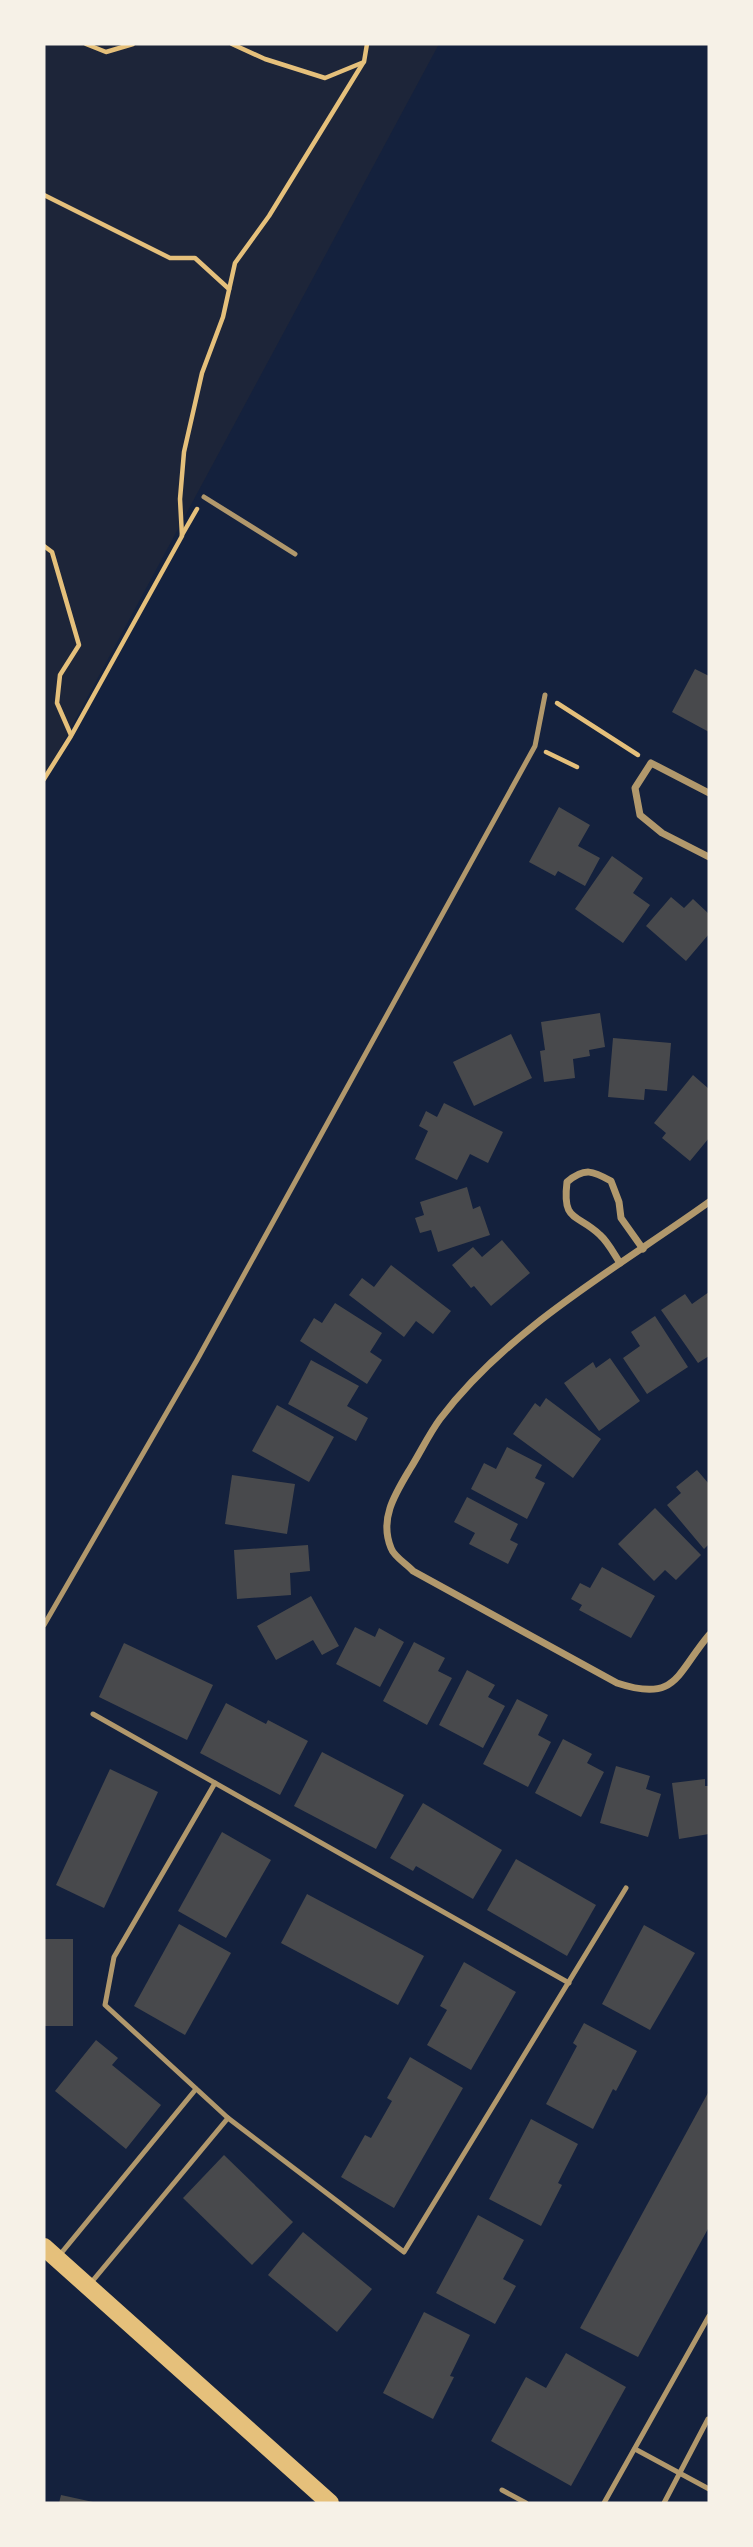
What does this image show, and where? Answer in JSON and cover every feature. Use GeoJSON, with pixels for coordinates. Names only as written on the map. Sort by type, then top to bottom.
{"type":"FeatureCollection","features":[{"type":"Feature","properties":{"kind":"main road"},"geometry":{"type":"LineString","coordinates":[[50,2253],[330,2503]]}},
{"type":"Feature","properties":{"kind":"street"},"geometry":{"type":"LineString","coordinates":[[709,793],[651,762],[635,788],[640,815],[662,834],[709,857]]}},
{"type":"Feature","properties":{"kind":"street"},"geometry":{"type":"LineString","coordinates":[[620,1263],[600,1234],[574,1218],[565,1200],[568,1182],[577,1174],[594,1172],[611,1181],[619,1202],[621,1218],[643,1249]]}},
{"type":"Feature","properties":{"kind":"street"},"geometry":{"type":"LineString","coordinates":[[709,1202],[620,1263],[526,1333],[475,1379],[439,1420],[395,1494],[385,1522],[391,1550],[413,1571],[617,1684],[656,1691],[673,1682],[709,1635]]}},
{"type":"Feature","properties":{"kind":"lane"},"geometry":{"type":"LineString","coordinates":[[204,497],[295,554]]}},
{"type":"Feature","properties":{"kind":"lane"},"geometry":{"type":"LineString","coordinates":[[44,1625],[197,1360],[536,746],[545,695]]}},
{"type":"Feature","properties":{"kind":"lane"},"geometry":{"type":"LineString","coordinates":[[93,1714],[569,1983]]}},
{"type":"Feature","properties":{"kind":"lane"},"geometry":{"type":"LineString","coordinates":[[215,1783],[114,1957],[105,2005],[228,2119],[404,2252],[626,1888]]}},
{"type":"Feature","properties":{"kind":"lane"},"geometry":{"type":"LineString","coordinates":[[50,2253],[196,2089]]}},
{"type":"Feature","properties":{"kind":"lane"},"geometry":{"type":"LineString","coordinates":[[88,2287],[228,2119]]}},
{"type":"Feature","properties":{"kind":"lane"},"geometry":{"type":"LineString","coordinates":[[604,2503],[709,2316]]}},
{"type":"Feature","properties":{"kind":"lane"},"geometry":{"type":"LineString","coordinates":[[664,2503],[708,2419]]}},
{"type":"Feature","properties":{"kind":"lane"},"geometry":{"type":"LineString","coordinates":[[635,2449],[709,2489]]}},
{"type":"Feature","properties":{"kind":"lane"},"geometry":{"type":"LineString","coordinates":[[502,2490],[526,2503]]}},
{"type":"Feature","properties":{"kind":"path"},"geometry":{"type":"LineString","coordinates":[[86,44],[106,52],[133,44]]}},
{"type":"Feature","properties":{"kind":"path"},"geometry":{"type":"LineString","coordinates":[[232,44],[325,78],[363,63]]}},
{"type":"Feature","properties":{"kind":"path"},"geometry":{"type":"LineString","coordinates":[[182,536],[180,499],[184,452],[202,373],[223,317],[235,263],[269,216],[363,63],[367,44]]}},
{"type":"Feature","properties":{"kind":"path"},"geometry":{"type":"LineString","coordinates":[[44,195],[170,258],[195,258],[229,289]]}},
{"type":"Feature","properties":{"kind":"path"},"geometry":{"type":"LineString","coordinates":[[44,779],[71,736],[204,497]]}},
{"type":"Feature","properties":{"kind":"path"},"geometry":{"type":"LineString","coordinates":[[44,546],[52,552],[79,645],[60,675],[57,704],[71,736]]}},
{"type":"Feature","properties":{"kind":"path"},"geometry":{"type":"LineString","coordinates":[[545,695],[651,762]]}},
{"type":"Feature","properties":{"kind":"path"},"geometry":{"type":"LineString","coordinates":[[536,746],[577,767]]}},
{"type":"Feature","properties":{"kind":"shaded area"},"geometry":{"type":"Polygon","coordinates":[[[44,44],[439,44],[44,778],[44,44]]]}},
{"type":"Feature","properties":{"kind":"building"},"geometry":{"type":"Polygon","coordinates":[[[695,669],[709,676],[709,732],[672,712],[695,669]]]}},
{"type":"Feature","properties":{"kind":"building"},"geometry":{"type":"Polygon","coordinates":[[[559,807],[590,825],[578,846],[600,858],[585,886],[558,871],[555,876],[529,862],[559,807]]]}},
{"type":"Feature","properties":{"kind":"building"},"geometry":{"type":"Polygon","coordinates":[[[612,856],[643,878],[633,893],[650,905],[623,943],[575,909],[612,856]]]}},
{"type":"Feature","properties":{"kind":"building"},"geometry":{"type":"Polygon","coordinates":[[[671,897],[684,908],[693,899],[709,914],[709,934],[686,961],[646,926],[671,897]]]}},
{"type":"Feature","properties":{"kind":"building"},"geometry":{"type":"Polygon","coordinates":[[[600,1013],[605,1047],[589,1050],[590,1056],[573,1059],[575,1078],[544,1082],[540,1051],[545,1050],[541,1022],[600,1013]]]}},
{"type":"Feature","properties":{"kind":"building"},"geometry":{"type":"Polygon","coordinates":[[[511,1034],[532,1078],[474,1106],[453,1062],[511,1034]]]}},
{"type":"Feature","properties":{"kind":"building"},"geometry":{"type":"Polygon","coordinates":[[[613,1038],[671,1043],[667,1091],[645,1089],[644,1100],[608,1097],[613,1038]]]}},
{"type":"Feature","properties":{"kind":"building"},"geometry":{"type":"Polygon","coordinates":[[[693,1075],[709,1089],[709,1138],[690,1161],[662,1138],[666,1133],[654,1123],[693,1075]]]}},
{"type":"Feature","properties":{"kind":"building"},"geometry":{"type":"Polygon","coordinates":[[[444,1103],[503,1132],[488,1163],[470,1154],[457,1180],[415,1159],[428,1131],[419,1126],[426,1111],[437,1117],[444,1103]]]}},
{"type":"Feature","properties":{"kind":"building"},"geometry":{"type":"Polygon","coordinates":[[[467,1187],[473,1209],[480,1206],[490,1235],[438,1252],[431,1230],[420,1233],[415,1218],[424,1215],[420,1202],[467,1187]]]}},
{"type":"Feature","properties":{"kind":"building"},"geometry":{"type":"Polygon","coordinates":[[[502,1240],[530,1273],[491,1306],[452,1265],[473,1247],[482,1257],[502,1240]]]}},
{"type":"Feature","properties":{"kind":"building"},"geometry":{"type":"Polygon","coordinates":[[[391,1265],[451,1311],[433,1334],[416,1321],[404,1337],[349,1295],[362,1278],[374,1287],[391,1265]]]}},
{"type":"Feature","properties":{"kind":"building"},"geometry":{"type":"Polygon","coordinates":[[[709,1292],[709,1356],[698,1363],[661,1310],[685,1294],[692,1304],[709,1292]]]}},
{"type":"Feature","properties":{"kind":"building"},"geometry":{"type":"Polygon","coordinates":[[[335,1303],[382,1333],[370,1352],[382,1360],[367,1384],[300,1341],[314,1318],[322,1323],[335,1303]]]}},
{"type":"Feature","properties":{"kind":"building"},"geometry":{"type":"Polygon","coordinates":[[[655,1316],[688,1367],[647,1394],[623,1358],[640,1346],[631,1332],[655,1316]]]}},
{"type":"Feature","properties":{"kind":"building"},"geometry":{"type":"Polygon","coordinates":[[[610,1358],[640,1401],[599,1431],[564,1383],[593,1362],[596,1368],[610,1358]]]}},
{"type":"Feature","properties":{"kind":"building"},"geometry":{"type":"Polygon","coordinates":[[[311,1360],[359,1386],[347,1406],[368,1418],[356,1441],[288,1404],[311,1360]]]}},
{"type":"Feature","properties":{"kind":"building"},"geometry":{"type":"Polygon","coordinates":[[[546,1398],[601,1439],[573,1478],[513,1434],[535,1403],[540,1407],[546,1398]]]}},
{"type":"Feature","properties":{"kind":"building"},"geometry":{"type":"Polygon","coordinates":[[[277,1405],[334,1437],[309,1482],[252,1451],[277,1405]]]}},
{"type":"Feature","properties":{"kind":"building"},"geometry":{"type":"Polygon","coordinates":[[[507,1447],[542,1465],[535,1478],[545,1483],[527,1519],[471,1489],[484,1463],[496,1469],[507,1447]]]}},
{"type":"Feature","properties":{"kind":"building"},"geometry":{"type":"Polygon","coordinates":[[[697,1470],[709,1484],[709,1544],[704,1549],[667,1505],[681,1493],[676,1487],[697,1470]]]}},
{"type":"Feature","properties":{"kind":"building"},"geometry":{"type":"Polygon","coordinates":[[[232,1475],[295,1484],[287,1534],[225,1524],[232,1475]]]}},
{"type":"Feature","properties":{"kind":"building"},"geometry":{"type":"Polygon","coordinates":[[[467,1497],[518,1524],[510,1540],[518,1544],[508,1564],[469,1544],[475,1533],[454,1522],[467,1497]]]}},
{"type":"Feature","properties":{"kind":"building"},"geometry":{"type":"Polygon","coordinates":[[[655,1508],[701,1555],[676,1580],[665,1570],[654,1581],[618,1544],[655,1508]]]}},
{"type":"Feature","properties":{"kind":"building"},"geometry":{"type":"Polygon","coordinates":[[[308,1545],[310,1571],[290,1573],[291,1595],[237,1599],[234,1550],[308,1545]]]}},
{"type":"Feature","properties":{"kind":"building"},"geometry":{"type":"Polygon","coordinates":[[[602,1567],[655,1596],[631,1638],[579,1610],[582,1605],[571,1599],[580,1583],[590,1588],[602,1567]]]}},
{"type":"Feature","properties":{"kind":"building"},"geometry":{"type":"Polygon","coordinates":[[[311,1596],[339,1646],[322,1655],[313,1640],[276,1660],[257,1626],[311,1596]]]}},
{"type":"Feature","properties":{"kind":"building"},"geometry":{"type":"Polygon","coordinates":[[[355,1627],[375,1637],[379,1628],[404,1642],[380,1687],[336,1664],[355,1627]]]}},
{"type":"Feature","properties":{"kind":"building"},"geometry":{"type":"Polygon","coordinates":[[[414,1642],[445,1658],[438,1671],[452,1678],[427,1725],[383,1701],[414,1642]]]}},
{"type":"Feature","properties":{"kind":"building"},"geometry":{"type":"Polygon","coordinates":[[[124,1643],[213,1685],[187,1740],[99,1697],[124,1643]]]}},
{"type":"Feature","properties":{"kind":"building"},"geometry":{"type":"Polygon","coordinates":[[[467,1670],[495,1685],[488,1697],[505,1706],[483,1748],[439,1725],[467,1670]]]}},
{"type":"Feature","properties":{"kind":"building"},"geometry":{"type":"Polygon","coordinates":[[[517,1699],[548,1715],[538,1735],[551,1742],[528,1787],[483,1764],[517,1699]]]}},
{"type":"Feature","properties":{"kind":"building"},"geometry":{"type":"Polygon","coordinates":[[[226,1703],[266,1724],[268,1720],[308,1741],[280,1795],[200,1753],[226,1703]]]}},
{"type":"Feature","properties":{"kind":"building"},"geometry":{"type":"Polygon","coordinates":[[[563,1739],[592,1754],[587,1763],[604,1772],[581,1817],[535,1793],[563,1739]]]}},
{"type":"Feature","properties":{"kind":"building"},"geometry":{"type":"Polygon","coordinates":[[[322,1752],[404,1795],[376,1849],[294,1806],[322,1752]]]}},
{"type":"Feature","properties":{"kind":"building"},"geometry":{"type":"Polygon","coordinates":[[[616,1766],[650,1776],[646,1789],[661,1794],[648,1837],[600,1823],[616,1766]]]}},
{"type":"Feature","properties":{"kind":"building"},"geometry":{"type":"Polygon","coordinates":[[[110,1769],[158,1792],[104,1908],[56,1885],[110,1769]]]}},
{"type":"Feature","properties":{"kind":"building"},"geometry":{"type":"Polygon","coordinates":[[[705,1779],[705,1786],[709,1786],[709,1834],[679,1839],[672,1783],[705,1779]]]}},
{"type":"Feature","properties":{"kind":"building"},"geometry":{"type":"Polygon","coordinates":[[[423,1803],[502,1850],[473,1899],[416,1866],[413,1871],[390,1858],[423,1803]]]}},
{"type":"Feature","properties":{"kind":"building"},"geometry":{"type":"Polygon","coordinates":[[[222,1832],[271,1860],[226,1938],[178,1911],[222,1832]]]}},
{"type":"Feature","properties":{"kind":"building"},"geometry":{"type":"Polygon","coordinates":[[[516,1859],[596,1905],[567,1956],[487,1910],[516,1859]]]}},
{"type":"Feature","properties":{"kind":"building"},"geometry":{"type":"Polygon","coordinates":[[[307,1894],[424,1956],[398,2005],[281,1943],[307,1894]]]}},
{"type":"Feature","properties":{"kind":"building"},"geometry":{"type":"Polygon","coordinates":[[[179,1924],[231,1953],[185,2035],[134,2006],[179,1924]]]}},
{"type":"Feature","properties":{"kind":"building"},"geometry":{"type":"Polygon","coordinates":[[[644,1925],[695,1953],[650,2030],[602,2004],[644,1925]]]}},
{"type":"Feature","properties":{"kind":"building"},"geometry":{"type":"Polygon","coordinates":[[[44,1939],[73,1939],[73,2026],[44,2026],[44,1939]]]}},
{"type":"Feature","properties":{"kind":"building"},"geometry":{"type":"Polygon","coordinates":[[[464,1962],[516,1992],[471,2070],[427,2045],[447,2010],[440,2006],[464,1962]]]}},
{"type":"Feature","properties":{"kind":"building"},"geometry":{"type":"Polygon","coordinates":[[[584,2023],[637,2051],[616,2091],[613,2089],[593,2129],[546,2104],[577,2046],[573,2043],[584,2023]]]}},
{"type":"Feature","properties":{"kind":"building"},"geometry":{"type":"Polygon","coordinates":[[[96,2040],[118,2058],[112,2065],[161,2105],[126,2149],[55,2091],[96,2040]]]}},
{"type":"Feature","properties":{"kind":"building"},"geometry":{"type":"Polygon","coordinates":[[[410,2057],[463,2088],[394,2208],[341,2177],[365,2135],[371,2138],[392,2101],[387,2098],[410,2057]]]}},
{"type":"Feature","properties":{"kind":"building"},"geometry":{"type":"Polygon","coordinates":[[[709,2091],[709,2227],[638,2357],[580,2328],[709,2091]]]}},
{"type":"Feature","properties":{"kind":"building"},"geometry":{"type":"Polygon","coordinates":[[[531,2119],[578,2144],[558,2183],[562,2185],[541,2226],[489,2199],[531,2119]]]}},
{"type":"Feature","properties":{"kind":"building"},"geometry":{"type":"Polygon","coordinates":[[[224,2155],[293,2222],[252,2265],[183,2198],[224,2155]]]}},
{"type":"Feature","properties":{"kind":"building"},"geometry":{"type":"Polygon","coordinates":[[[478,2215],[524,2240],[503,2279],[516,2286],[495,2324],[436,2293],[478,2215]]]}},
{"type":"Feature","properties":{"kind":"building"},"geometry":{"type":"Polygon","coordinates":[[[303,2232],[372,2289],[337,2332],[268,2275],[303,2232]]]}},
{"type":"Feature","properties":{"kind":"building"},"geometry":{"type":"Polygon","coordinates":[[[424,2312],[470,2335],[450,2376],[454,2377],[433,2419],[383,2393],[424,2312]]]}},
{"type":"Feature","properties":{"kind":"building"},"geometry":{"type":"Polygon","coordinates":[[[566,2353],[626,2387],[571,2486],[491,2441],[526,2377],[546,2388],[566,2353]]]}},
{"type":"Feature","properties":{"kind":"building"},"geometry":{"type":"Polygon","coordinates":[[[61,2495],[93,2502],[93,2503],[59,2503],[61,2495]]]}}]}
